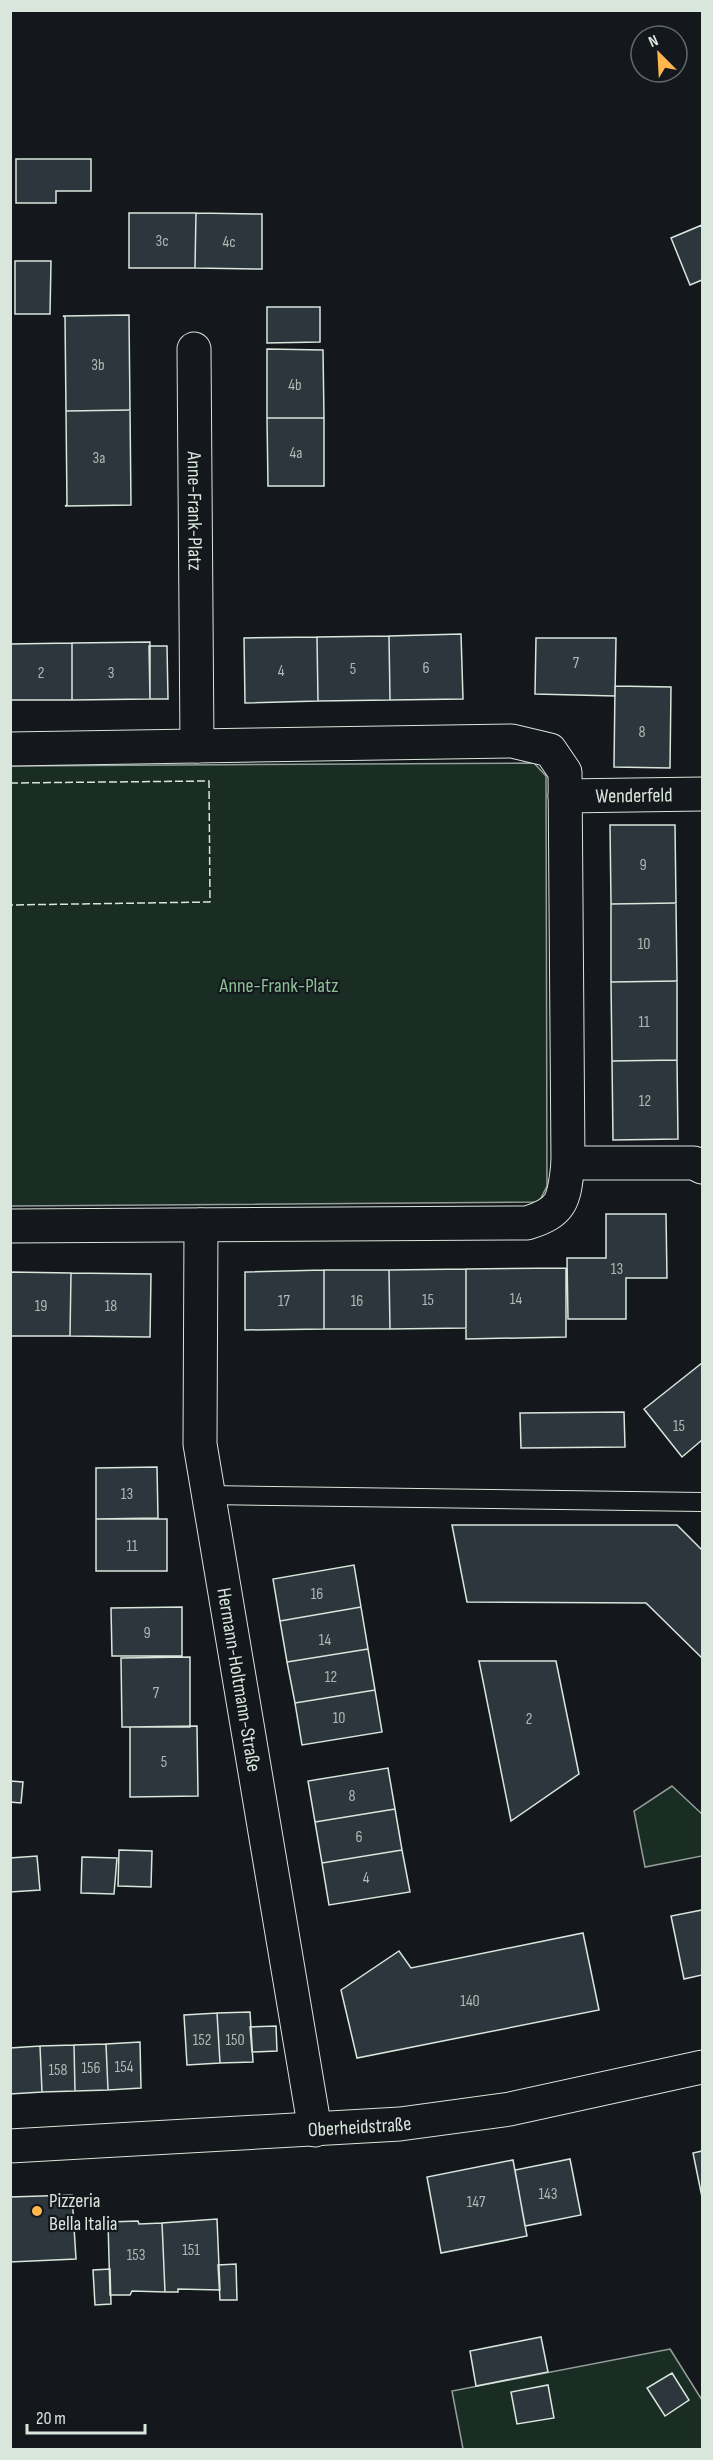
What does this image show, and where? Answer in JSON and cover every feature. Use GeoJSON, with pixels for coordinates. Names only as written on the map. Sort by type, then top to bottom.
{"type":"FeatureCollection","features":[{"type":"Feature","properties":{"kind":"street","name":"Anne-Frank-Platz"},"geometry":{"type":"LineString","coordinates":[[194,349],[196,746]]}},
{"type":"Feature","properties":{"kind":"street"},"geometry":{"type":"LineString","coordinates":[[10,749],[512,741],[550,750],[565,772],[568,1163],[564,1196],[548,1217],[526,1223],[10,1226]]}},
{"type":"Feature","properties":{"kind":"street","name":"Wenderfeld"},"geometry":{"type":"LineString","coordinates":[[565,796],[702,794]]}},
{"type":"Feature","properties":{"kind":"street"},"geometry":{"type":"LineString","coordinates":[[568,1163],[698,1165]]}},
{"type":"Feature","properties":{"kind":"street","name":"Hermann-Holtmann-Straße"},"geometry":{"type":"LineString","coordinates":[[201,1225],[200,1444],[315,2130]]}},
{"type":"Feature","properties":{"kind":"street","name":"Oberheidstraße"},"geometry":{"type":"LineString","coordinates":[[10,2146],[400,2124],[510,2109],[702,2067]]}},
{"type":"Feature","properties":{"kind":"lane"},"geometry":{"type":"LineString","coordinates":[[209,1495],[702,1502]]}},
{"type":"Feature","properties":{"kind":"green space","name":"Anne-Frank-Platz"},"geometry":{"type":"Polygon","coordinates":[[[534,763],[546,776],[547,1186],[539,1202],[11,1206],[11,766],[534,763]]]}},
{"type":"Feature","properties":{"kind":"green space"},"geometry":{"type":"Polygon","coordinates":[[[672,1786],[702,1814],[702,1856],[645,1867],[634,1811],[672,1786]]]}},
{"type":"Feature","properties":{"kind":"green space"},"geometry":{"type":"Polygon","coordinates":[[[670,2349],[702,2400],[702,2449],[463,2449],[452,2391],[670,2349]]]}},
{"type":"Feature","properties":{"kind":"building"},"geometry":{"type":"Polygon","coordinates":[[[16,159],[91,159],[91,191],[56,191],[56,203],[16,203],[16,159]]]}},
{"type":"Feature","properties":{"kind":"building"},"geometry":{"type":"Polygon","coordinates":[[[129,213],[196,213],[195,268],[129,268],[129,213]]]}},
{"type":"Feature","properties":{"kind":"building"},"geometry":{"type":"Polygon","coordinates":[[[196,213],[262,214],[262,269],[195,268],[196,213]]]}},
{"type":"Feature","properties":{"kind":"building"},"geometry":{"type":"Polygon","coordinates":[[[702,225],[702,280],[690,285],[671,238],[702,225]]]}},
{"type":"Feature","properties":{"kind":"building"},"geometry":{"type":"Polygon","coordinates":[[[15,261],[51,261],[50,314],[15,314],[15,261]]]}},
{"type":"Feature","properties":{"kind":"building"},"geometry":{"type":"Polygon","coordinates":[[[267,307],[320,307],[320,342],[267,343],[267,307]]]}},
{"type":"Feature","properties":{"kind":"building"},"geometry":{"type":"Polygon","coordinates":[[[129,315],[130,410],[66,411],[65,317],[63,316],[129,315]]]}},
{"type":"Feature","properties":{"kind":"building"},"geometry":{"type":"Polygon","coordinates":[[[267,349],[323,350],[324,418],[267,418],[267,349]]]}},
{"type":"Feature","properties":{"kind":"building"},"geometry":{"type":"Polygon","coordinates":[[[130,410],[131,505],[65,506],[67,505],[66,411],[130,410]]]}},
{"type":"Feature","properties":{"kind":"building"},"geometry":{"type":"Polygon","coordinates":[[[267,418],[324,418],[324,486],[268,486],[267,418]]]}},
{"type":"Feature","properties":{"kind":"building"},"geometry":{"type":"Polygon","coordinates":[[[461,634],[463,699],[390,700],[389,636],[461,634]]]}},
{"type":"Feature","properties":{"kind":"building"},"geometry":{"type":"Polygon","coordinates":[[[389,636],[390,700],[318,701],[317,637],[389,636]]]}},
{"type":"Feature","properties":{"kind":"building"},"geometry":{"type":"Polygon","coordinates":[[[317,637],[318,701],[245,703],[244,638],[317,637]]]}},
{"type":"Feature","properties":{"kind":"building"},"geometry":{"type":"Polygon","coordinates":[[[536,638],[616,638],[615,696],[535,694],[536,638]]]}},
{"type":"Feature","properties":{"kind":"building"},"geometry":{"type":"Polygon","coordinates":[[[150,642],[150,699],[72,700],[72,643],[150,642]]]}},
{"type":"Feature","properties":{"kind":"building"},"geometry":{"type":"Polygon","coordinates":[[[72,643],[72,700],[10,700],[10,644],[72,643]]]}},
{"type":"Feature","properties":{"kind":"building"},"geometry":{"type":"Polygon","coordinates":[[[149,646],[167,646],[168,699],[150,699],[149,646]]]}},
{"type":"Feature","properties":{"kind":"building"},"geometry":{"type":"Polygon","coordinates":[[[615,686],[671,687],[670,768],[614,767],[615,686]]]}},
{"type":"Feature","properties":{"kind":"building"},"geometry":{"type":"Polygon","coordinates":[[[610,825],[675,825],[676,903],[611,904],[610,825]]]}},
{"type":"Feature","properties":{"kind":"building"},"geometry":{"type":"Polygon","coordinates":[[[676,903],[677,981],[611,982],[611,904],[676,903]]]}},
{"type":"Feature","properties":{"kind":"building"},"geometry":{"type":"Polygon","coordinates":[[[677,981],[677,1060],[612,1061],[611,982],[677,981]]]}},
{"type":"Feature","properties":{"kind":"building"},"geometry":{"type":"Polygon","coordinates":[[[677,1060],[678,1139],[613,1140],[612,1061],[677,1060]]]}},
{"type":"Feature","properties":{"kind":"building"},"geometry":{"type":"Polygon","coordinates":[[[606,1214],[666,1214],[667,1278],[626,1278],[626,1319],[568,1319],[567,1258],[606,1258],[606,1214]]]}},
{"type":"Feature","properties":{"kind":"building"},"geometry":{"type":"Polygon","coordinates":[[[566,1268],[566,1337],[466,1339],[466,1269],[566,1268]]]}},
{"type":"Feature","properties":{"kind":"building"},"geometry":{"type":"Polygon","coordinates":[[[466,1269],[466,1328],[390,1329],[389,1270],[466,1269]]]}},
{"type":"Feature","properties":{"kind":"building"},"geometry":{"type":"Polygon","coordinates":[[[324,1270],[389,1270],[390,1329],[324,1329],[324,1270]]]}},
{"type":"Feature","properties":{"kind":"building"},"geometry":{"type":"Polygon","coordinates":[[[324,1270],[324,1329],[245,1330],[245,1272],[324,1270]]]}},
{"type":"Feature","properties":{"kind":"building"},"geometry":{"type":"Polygon","coordinates":[[[10,1272],[71,1273],[70,1336],[10,1336],[10,1272]]]}},
{"type":"Feature","properties":{"kind":"building"},"geometry":{"type":"Polygon","coordinates":[[[71,1273],[151,1274],[150,1337],[70,1336],[71,1273]]]}},
{"type":"Feature","properties":{"kind":"building"},"geometry":{"type":"Polygon","coordinates":[[[702,1363],[702,1440],[682,1457],[644,1409],[702,1363]]]}},
{"type":"Feature","properties":{"kind":"building"},"geometry":{"type":"Polygon","coordinates":[[[624,1412],[625,1447],[521,1448],[520,1413],[624,1412]]]}},
{"type":"Feature","properties":{"kind":"building"},"geometry":{"type":"Polygon","coordinates":[[[157,1467],[158,1518],[96,1519],[96,1468],[157,1467]]]}},
{"type":"Feature","properties":{"kind":"building"},"geometry":{"type":"Polygon","coordinates":[[[96,1519],[167,1519],[167,1571],[96,1571],[96,1519]]]}},
{"type":"Feature","properties":{"kind":"building"},"geometry":{"type":"Polygon","coordinates":[[[452,1525],[677,1525],[702,1550],[702,1658],[646,1603],[467,1602],[452,1525]]]}},
{"type":"Feature","properties":{"kind":"building"},"geometry":{"type":"Polygon","coordinates":[[[354,1565],[361,1607],[280,1621],[273,1579],[354,1565]]]}},
{"type":"Feature","properties":{"kind":"building"},"geometry":{"type":"Polygon","coordinates":[[[182,1607],[182,1656],[112,1656],[111,1608],[182,1607]]]}},
{"type":"Feature","properties":{"kind":"building"},"geometry":{"type":"Polygon","coordinates":[[[361,1607],[368,1649],[287,1662],[280,1621],[361,1607]]]}},
{"type":"Feature","properties":{"kind":"building"},"geometry":{"type":"Polygon","coordinates":[[[368,1649],[375,1690],[295,1703],[287,1662],[368,1649]]]}},
{"type":"Feature","properties":{"kind":"building"},"geometry":{"type":"Polygon","coordinates":[[[190,1657],[190,1727],[122,1727],[121,1658],[190,1657]]]}},
{"type":"Feature","properties":{"kind":"building"},"geometry":{"type":"Polygon","coordinates":[[[479,1661],[556,1661],[579,1774],[511,1821],[479,1661]]]}},
{"type":"Feature","properties":{"kind":"building"},"geometry":{"type":"Polygon","coordinates":[[[375,1690],[382,1732],[302,1745],[295,1703],[375,1690]]]}},
{"type":"Feature","properties":{"kind":"building"},"geometry":{"type":"Polygon","coordinates":[[[197,1726],[198,1796],[130,1797],[130,1727],[197,1726]]]}},
{"type":"Feature","properties":{"kind":"building"},"geometry":{"type":"Polygon","coordinates":[[[388,1768],[395,1809],[315,1822],[308,1781],[388,1768]]]}},
{"type":"Feature","properties":{"kind":"building"},"geometry":{"type":"Polygon","coordinates":[[[10,1781],[23,1782],[21,1803],[10,1802],[10,1781]]]}},
{"type":"Feature","properties":{"kind":"building"},"geometry":{"type":"Polygon","coordinates":[[[395,1809],[402,1850],[322,1863],[315,1822],[395,1809]]]}},
{"type":"Feature","properties":{"kind":"building"},"geometry":{"type":"Polygon","coordinates":[[[119,1850],[152,1851],[151,1887],[118,1886],[119,1850]]]}},
{"type":"Feature","properties":{"kind":"building"},"geometry":{"type":"Polygon","coordinates":[[[402,1850],[410,1892],[329,1905],[322,1863],[402,1850]]]}},
{"type":"Feature","properties":{"kind":"building"},"geometry":{"type":"Polygon","coordinates":[[[37,1856],[40,1890],[10,1892],[10,1858],[37,1856]]]}},
{"type":"Feature","properties":{"kind":"building"},"geometry":{"type":"Polygon","coordinates":[[[82,1857],[117,1858],[114,1894],[81,1893],[82,1857]]]}},
{"type":"Feature","properties":{"kind":"building"},"geometry":{"type":"Polygon","coordinates":[[[702,1910],[702,1975],[684,1979],[671,1916],[702,1910]]]}},
{"type":"Feature","properties":{"kind":"building"},"geometry":{"type":"Polygon","coordinates":[[[583,1933],[599,2010],[357,2058],[341,1990],[399,1951],[411,1968],[583,1933]]]}},
{"type":"Feature","properties":{"kind":"building"},"geometry":{"type":"Polygon","coordinates":[[[250,2012],[253,2062],[220,2063],[217,2013],[250,2012]]]}},
{"type":"Feature","properties":{"kind":"building"},"geometry":{"type":"Polygon","coordinates":[[[217,2013],[220,2063],[187,2065],[184,2015],[217,2013]]]}},
{"type":"Feature","properties":{"kind":"building"},"geometry":{"type":"Polygon","coordinates":[[[276,2026],[277,2051],[252,2052],[250,2027],[276,2026]]]}},
{"type":"Feature","properties":{"kind":"building"},"geometry":{"type":"Polygon","coordinates":[[[140,2042],[141,2088],[108,2090],[106,2044],[140,2042]]]}},
{"type":"Feature","properties":{"kind":"building"},"geometry":{"type":"Polygon","coordinates":[[[106,2044],[108,2090],[75,2091],[74,2045],[106,2044]]]}},
{"type":"Feature","properties":{"kind":"building"},"geometry":{"type":"Polygon","coordinates":[[[74,2045],[75,2091],[42,2092],[40,2046],[74,2045]]]}},
{"type":"Feature","properties":{"kind":"building"},"geometry":{"type":"Polygon","coordinates":[[[40,2046],[42,2092],[10,2094],[10,2048],[40,2046]]]}},
{"type":"Feature","properties":{"kind":"building"},"geometry":{"type":"Polygon","coordinates":[[[702,2151],[702,2197],[693,2153],[702,2151]]]}},
{"type":"Feature","properties":{"kind":"building"},"geometry":{"type":"Polygon","coordinates":[[[570,2159],[581,2215],[525,2226],[515,2170],[570,2159]]]}},
{"type":"Feature","properties":{"kind":"building"},"geometry":{"type":"Polygon","coordinates":[[[513,2160],[527,2236],[441,2253],[427,2177],[513,2160]]]}},
{"type":"Feature","properties":{"kind":"building"},"geometry":{"type":"Polygon","coordinates":[[[72,2195],[76,2259],[10,2262],[10,2197],[72,2195]]]}},
{"type":"Feature","properties":{"kind":"building"},"geometry":{"type":"Polygon","coordinates":[[[217,2219],[220,2290],[178,2289],[178,2292],[165,2292],[162,2223],[217,2219]]]}},
{"type":"Feature","properties":{"kind":"building"},"geometry":{"type":"Polygon","coordinates":[[[138,2221],[139,2224],[162,2223],[165,2292],[132,2291],[130,2295],[110,2295],[108,2222],[138,2221]]]}},
{"type":"Feature","properties":{"kind":"building"},"geometry":{"type":"Polygon","coordinates":[[[236,2264],[237,2300],[220,2300],[218,2265],[236,2264]]]}},
{"type":"Feature","properties":{"kind":"building"},"geometry":{"type":"Polygon","coordinates":[[[110,2269],[111,2304],[95,2305],[93,2270],[110,2269]]]}},
{"type":"Feature","properties":{"kind":"building"},"geometry":{"type":"Polygon","coordinates":[[[541,2337],[548,2372],[476,2386],[470,2351],[541,2337]]]}},
{"type":"Feature","properties":{"kind":"building"},"geometry":{"type":"Polygon","coordinates":[[[672,2373],[689,2400],[665,2416],[647,2388],[672,2373]]]}},
{"type":"Feature","properties":{"kind":"building"},"geometry":{"type":"Polygon","coordinates":[[[548,2385],[554,2418],[517,2424],[511,2392],[548,2385]]]}},
{"type":"Feature","properties":{"kind":"fence"},"geometry":{"type":"LineString","coordinates":[[10,783],[209,781],[210,902],[10,905]]}},
{"type":"Feature","properties":{"kind":"place","name":"Pizzeria Bella Italia"},"geometry":{"type":"Point","coordinates":[37,2211]}}]}
